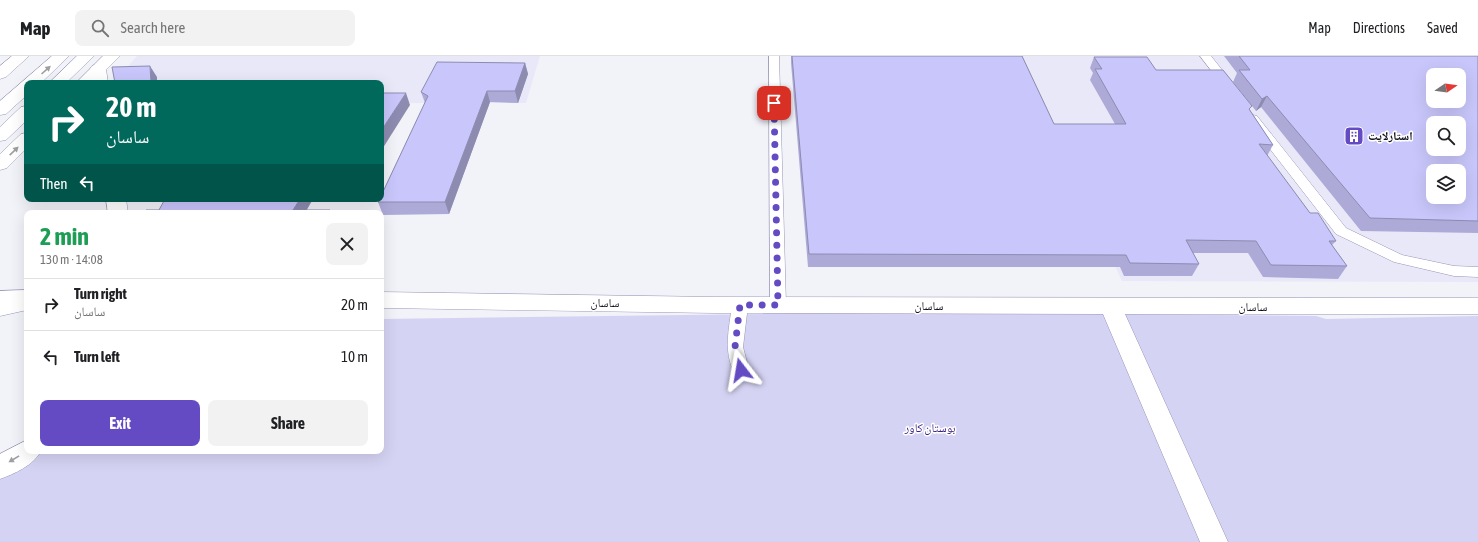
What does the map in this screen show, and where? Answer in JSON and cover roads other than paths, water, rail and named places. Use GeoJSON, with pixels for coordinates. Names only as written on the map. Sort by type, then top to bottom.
{"type":"FeatureCollection","features":[{"type":"Feature","properties":{"kind":"main road"},"geometry":{"type":"LineString","coordinates":[[0,74],[21,56]]}},
{"type":"Feature","properties":{"kind":"main road"},"geometry":{"type":"LineString","coordinates":[[34,80],[61,56]]}},
{"type":"Feature","properties":{"kind":"main road"},"geometry":{"type":"LineString","coordinates":[[60,80],[86,56]]}},
{"type":"Feature","properties":{"kind":"main road"},"geometry":{"type":"LineString","coordinates":[[99,76],[112,56]]}},
{"type":"Feature","properties":{"kind":"main road"},"geometry":{"type":"LineString","coordinates":[[0,110],[24,89]]}},
{"type":"Feature","properties":{"kind":"main road"},"geometry":{"type":"LineString","coordinates":[[0,136],[24,114]]}},
{"type":"Feature","properties":{"kind":"main road"},"geometry":{"type":"LineString","coordinates":[[0,164],[24,141]]}},
{"type":"Feature","properties":{"kind":"main road"},"geometry":{"type":"LineString","coordinates":[[0,299],[24,298]]}},
{"type":"Feature","properties":{"kind":"main road","name":"ساسان"},"geometry":{"type":"LineString","coordinates":[[384,300],[740,305],[1478,306]]}},
{"type":"Feature","properties":{"kind":"main road"},"geometry":{"type":"LineString","coordinates":[[0,308],[24,303]]}},
{"type":"Feature","properties":{"kind":"main road"},"geometry":{"type":"LineString","coordinates":[[1111,306],[1214,542]]}},
{"type":"Feature","properties":{"kind":"main road"},"geometry":{"type":"LineString","coordinates":[[0,468],[24,453]]}},
{"type":"Feature","properties":{"kind":"lane"},"geometry":{"type":"LineString","coordinates":[[774,56],[778,305]]}},
{"type":"Feature","properties":{"kind":"lane"},"geometry":{"type":"LineString","coordinates":[[1205,56],[1234,94]]}},
{"type":"Feature","properties":{"kind":"lane"},"geometry":{"type":"LineString","coordinates":[[1244,106],[1341,231],[1371,247],[1400,259],[1454,271],[1478,272]]}},
{"type":"Feature","properties":{"kind":"lane"},"geometry":{"type":"LineString","coordinates":[[740,305],[735,347],[741,370]]}},
{"type":"Feature","properties":{"kind":"place","name":"استارلایت"},"geometry":{"type":"Point","coordinates":[1354,136]}},
{"type":"Feature","properties":{"kind":"park label","name":"بوستان کاور"},"geometry":{"type":"Point","coordinates":[930,428]}}]}
